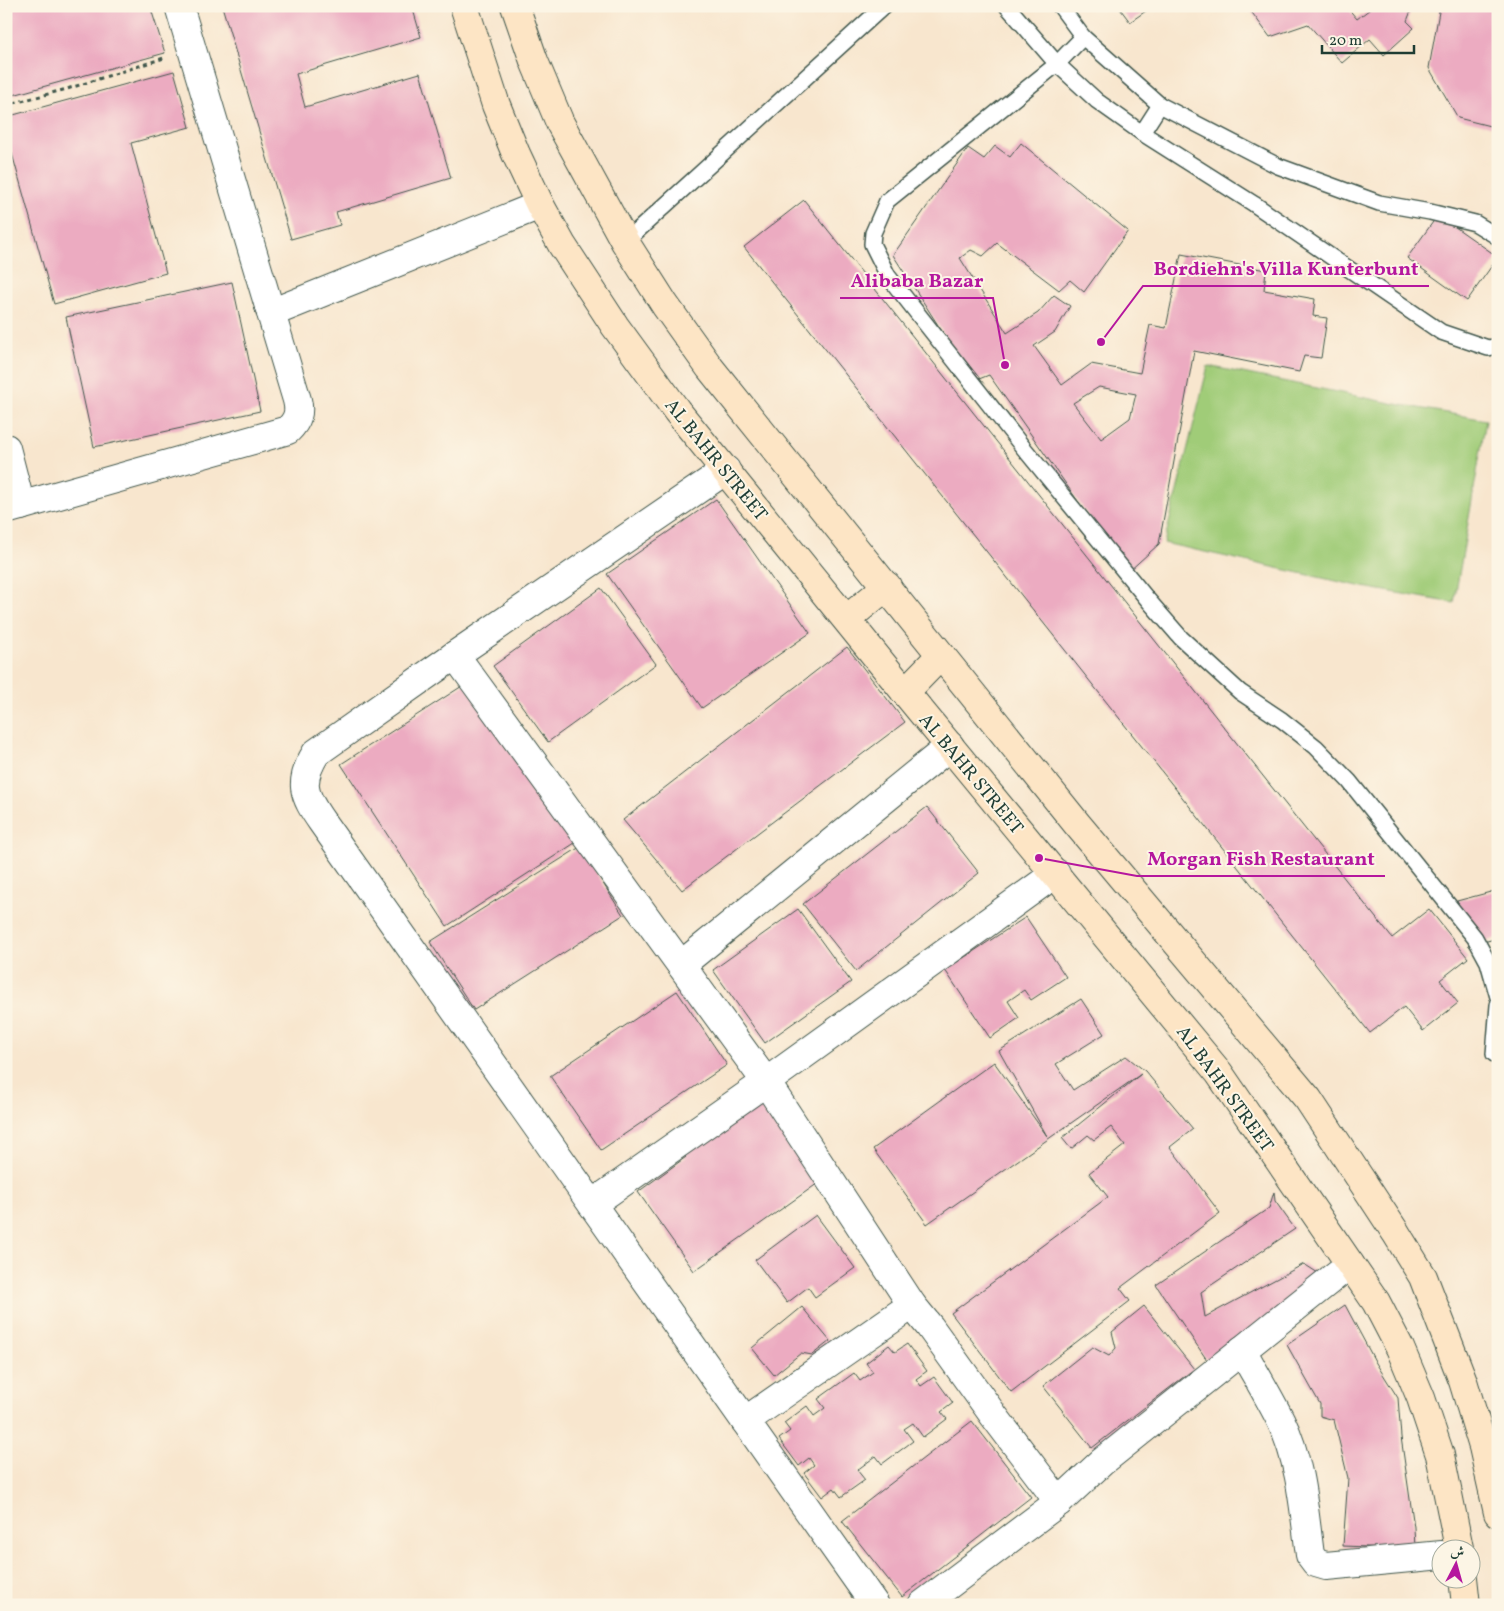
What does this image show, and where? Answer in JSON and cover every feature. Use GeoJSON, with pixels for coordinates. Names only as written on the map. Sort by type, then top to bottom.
{"type":"FeatureCollection","features":[{"type":"Feature","properties":{"kind":"main road","name":"AL BAHR STREET"},"geometry":{"type":"LineString","coordinates":[[464,6],[496,106],[540,205],[562,245],[615,326],[678,411],[905,692],[1056,873],[1218,1073],[1376,1302],[1400,1348],[1421,1398],[1440,1455],[1457,1538]]}},
{"type":"Feature","properties":{"kind":"main road"},"geometry":{"type":"LineString","coordinates":[[515,6],[541,80],[560,123],[625,242],[665,304],[710,368],[1077,824],[1308,1100],[1396,1233],[1422,1277],[1463,1381],[1483,1447],[1498,1512]]}},
{"type":"Feature","properties":{"kind":"main road"},"geometry":{"type":"LineString","coordinates":[[846,619],[887,586]]}},
{"type":"Feature","properties":{"kind":"main road"},"geometry":{"type":"LineString","coordinates":[[905,692],[941,655]]}},
{"type":"Feature","properties":{"kind":"main road"},"geometry":{"type":"LineString","coordinates":[[1464,1588],[1466,1605]]}},
{"type":"Feature","properties":{"kind":"street"},"geometry":{"type":"LineString","coordinates":[[6,448],[14,508],[288,430],[295,424],[299,408],[180,6]]}},
{"type":"Feature","properties":{"kind":"street"},"geometry":{"type":"LineString","coordinates":[[271,313],[540,205]]}},
{"type":"Feature","properties":{"kind":"street"},"geometry":{"type":"LineString","coordinates":[[726,470],[455,655],[316,753],[307,767],[304,780],[306,793],[312,808],[875,1605]]}},
{"type":"Feature","properties":{"kind":"street"},"geometry":{"type":"LineString","coordinates":[[455,655],[766,1082],[912,1304],[1059,1502]]}},
{"type":"Feature","properties":{"kind":"street"},"geometry":{"type":"LineString","coordinates":[[681,965],[950,746]]}},
{"type":"Feature","properties":{"kind":"street"},"geometry":{"type":"LineString","coordinates":[[592,1204],[766,1082],[1056,873]]}},
{"type":"Feature","properties":{"kind":"street"},"geometry":{"type":"LineString","coordinates":[[922,1605],[1059,1502],[1102,1462],[1350,1264]]}},
{"type":"Feature","properties":{"kind":"street"},"geometry":{"type":"LineString","coordinates":[[745,1421],[912,1304]]}},
{"type":"Feature","properties":{"kind":"street"},"geometry":{"type":"LineString","coordinates":[[1242,1350],[1282,1422],[1293,1452],[1300,1478],[1310,1555],[1316,1563],[1326,1566],[1432,1556]]}},
{"type":"Feature","properties":{"kind":"lane"},"geometry":{"type":"LineString","coordinates":[[625,242],[884,6]]}},
{"type":"Feature","properties":{"kind":"lane"},"geometry":{"type":"LineString","coordinates":[[1008,6],[1057,64],[1097,101],[1142,133],[1254,204],[1441,332],[1488,348],[1498,346]]}},
{"type":"Feature","properties":{"kind":"lane"},"geometry":{"type":"LineString","coordinates":[[1060,6],[1083,37],[1160,105],[1278,166],[1379,203],[1430,212],[1475,223],[1498,237]]}},
{"type":"Feature","properties":{"kind":"lane"},"geometry":{"type":"LineString","coordinates":[[1083,37],[1057,64],[887,201],[873,233],[872,244],[894,284],[1022,446],[1181,638],[1240,692],[1282,720],[1316,747],[1349,781],[1475,938],[1488,962],[1498,997]]}},
{"type":"Feature","properties":{"kind":"lane"},"geometry":{"type":"LineString","coordinates":[[1142,133],[1160,105]]}},
{"type":"Feature","properties":{"kind":"lane"},"geometry":{"type":"LineString","coordinates":[[1494,1054],[1498,1005]]}},
{"type":"Feature","properties":{"kind":"path"},"geometry":{"type":"LineString","coordinates":[[6,105],[67,89],[192,49]]}},
{"type":"Feature","properties":{"kind":"green space"},"geometry":{"type":"Polygon","coordinates":[[[1208,366],[1486,420],[1454,603],[1363,587],[1164,543],[1208,366]]]}},
{"type":"Feature","properties":{"kind":"building"},"geometry":{"type":"Polygon","coordinates":[[[6,6],[150,6],[165,53],[6,97],[6,6]]]}},
{"type":"Feature","properties":{"kind":"building"},"geometry":{"type":"Polygon","coordinates":[[[222,6],[412,6],[421,37],[296,74],[305,107],[420,73],[451,178],[336,212],[340,225],[291,239],[222,6]]]}},
{"type":"Feature","properties":{"kind":"building"},"geometry":{"type":"Polygon","coordinates":[[[1118,6],[1153,6],[1130,22],[1118,6]]]}},
{"type":"Feature","properties":{"kind":"building"},"geometry":{"type":"Polygon","coordinates":[[[1247,6],[1346,6],[1357,19],[1374,6],[1413,6],[1407,21],[1414,28],[1384,55],[1370,39],[1342,63],[1308,24],[1270,37],[1247,6]]]}},
{"type":"Feature","properties":{"kind":"building"},"geometry":{"type":"Polygon","coordinates":[[[1440,6],[1498,6],[1498,128],[1458,118],[1429,68],[1440,6]]]}},
{"type":"Feature","properties":{"kind":"building"},"geometry":{"type":"Polygon","coordinates":[[[174,71],[190,127],[131,143],[166,273],[54,304],[6,132],[6,117],[174,71]]]}},
{"type":"Feature","properties":{"kind":"building"},"geometry":{"type":"Polygon","coordinates":[[[1021,143],[1128,231],[1084,292],[1070,280],[1059,290],[997,243],[983,256],[971,250],[960,258],[1007,333],[1038,313],[1054,295],[1070,306],[1055,332],[1034,346],[1062,385],[1091,364],[1140,373],[1150,325],[1166,328],[1181,254],[1266,270],[1264,290],[1315,299],[1313,316],[1327,318],[1321,358],[1304,356],[1299,372],[1194,351],[1159,544],[1128,572],[989,375],[974,381],[893,255],[968,148],[984,159],[995,146],[1010,157],[1021,143]],[[1099,387],[1073,403],[1101,439],[1130,418],[1136,394],[1099,387]]]}},
{"type":"Feature","properties":{"kind":"building"},"geometry":{"type":"Polygon","coordinates":[[[804,200],[1392,938],[1429,909],[1468,958],[1440,980],[1458,1003],[1423,1031],[1404,1007],[1370,1033],[744,247],[804,200]]]}},
{"type":"Feature","properties":{"kind":"building"},"geometry":{"type":"Polygon","coordinates":[[[1438,215],[1498,257],[1467,301],[1407,258],[1438,215]]]}},
{"type":"Feature","properties":{"kind":"building"},"geometry":{"type":"Polygon","coordinates":[[[232,282],[260,411],[94,447],[66,317],[232,282]]]}},
{"type":"Feature","properties":{"kind":"building"},"geometry":{"type":"Polygon","coordinates":[[[716,499],[810,633],[702,708],[607,574],[716,499]]]}},
{"type":"Feature","properties":{"kind":"building"},"geometry":{"type":"Polygon","coordinates":[[[601,588],[656,664],[548,742],[493,666],[601,588]]]}},
{"type":"Feature","properties":{"kind":"building"},"geometry":{"type":"Polygon","coordinates":[[[847,647],[905,722],[682,890],[623,820],[847,647]]]}},
{"type":"Feature","properties":{"kind":"building"},"geometry":{"type":"Polygon","coordinates":[[[473,679],[578,841],[447,926],[341,764],[473,679]]]}},
{"type":"Feature","properties":{"kind":"building"},"geometry":{"type":"Polygon","coordinates":[[[927,807],[979,873],[856,971],[803,904],[927,807]]]}},
{"type":"Feature","properties":{"kind":"building"},"geometry":{"type":"Polygon","coordinates":[[[580,847],[623,915],[474,1010],[430,942],[580,847]]]}},
{"type":"Feature","properties":{"kind":"building"},"geometry":{"type":"Polygon","coordinates":[[[1498,890],[1498,938],[1469,946],[1457,901],[1498,890]]]}},
{"type":"Feature","properties":{"kind":"building"},"geometry":{"type":"Polygon","coordinates":[[[798,909],[851,982],[765,1043],[713,970],[798,909]]]}},
{"type":"Feature","properties":{"kind":"building"},"geometry":{"type":"Polygon","coordinates":[[[1026,917],[1066,977],[1031,1000],[1024,990],[1008,1001],[1019,1018],[990,1038],[945,970],[1026,917]]]}},
{"type":"Feature","properties":{"kind":"building"},"geometry":{"type":"Polygon","coordinates":[[[677,991],[727,1065],[601,1150],[550,1076],[677,991]]]}},
{"type":"Feature","properties":{"kind":"building"},"geometry":{"type":"Polygon","coordinates":[[[1081,999],[1104,1034],[1056,1064],[1073,1090],[1126,1056],[1145,1071],[1193,1129],[1170,1147],[1220,1213],[1120,1288],[1130,1301],[1011,1392],[951,1313],[1108,1197],[1089,1173],[1125,1145],[1111,1127],[1094,1140],[1088,1135],[1071,1149],[1062,1138],[1141,1074],[927,1224],[873,1149],[994,1062],[1047,1136],[999,1051],[1081,999]]]}},
{"type":"Feature","properties":{"kind":"building"},"geometry":{"type":"Polygon","coordinates":[[[761,1096],[821,1181],[694,1271],[638,1192],[686,1157],[681,1152],[761,1096]]]}},
{"type":"Feature","properties":{"kind":"building"},"geometry":{"type":"Polygon","coordinates":[[[1274,1192],[1275,1201],[1295,1229],[1201,1292],[1205,1317],[1304,1264],[1329,1280],[1209,1363],[1156,1285],[1269,1208],[1274,1192]]]}},
{"type":"Feature","properties":{"kind":"building"},"geometry":{"type":"Polygon","coordinates":[[[816,1215],[855,1268],[815,1297],[808,1287],[787,1303],[755,1260],[816,1215]]]}},
{"type":"Feature","properties":{"kind":"building"},"geometry":{"type":"Polygon","coordinates":[[[1345,1305],[1376,1363],[1398,1398],[1415,1549],[1343,1546],[1348,1478],[1334,1420],[1320,1416],[1320,1404],[1287,1345],[1345,1305]]]}},
{"type":"Feature","properties":{"kind":"building"},"geometry":{"type":"Polygon","coordinates":[[[1144,1306],[1194,1369],[1092,1448],[1043,1386],[1092,1347],[1109,1356],[1116,1348],[1112,1332],[1144,1306]]]}},
{"type":"Feature","properties":{"kind":"building"},"geometry":{"type":"Polygon","coordinates":[[[802,1307],[830,1341],[812,1355],[801,1353],[774,1375],[752,1348],[802,1307]]]}},
{"type":"Feature","properties":{"kind":"building"},"geometry":{"type":"Polygon","coordinates":[[[907,1344],[927,1371],[916,1379],[921,1386],[934,1377],[953,1403],[941,1412],[947,1419],[923,1437],[913,1423],[904,1429],[913,1441],[882,1464],[876,1456],[857,1470],[865,1480],[841,1497],[834,1488],[822,1497],[804,1473],[814,1465],[809,1458],[799,1466],[779,1439],[790,1431],[784,1423],[807,1406],[814,1416],[825,1408],[818,1399],[854,1373],[860,1381],[873,1372],[866,1363],[889,1345],[895,1352],[907,1344]]]}},
{"type":"Feature","properties":{"kind":"building"},"geometry":{"type":"Polygon","coordinates":[[[972,1421],[1031,1497],[902,1597],[842,1521],[972,1421]]]}},
{"type":"Feature","properties":{"kind":"place","name":"Bordiehn's Villa Kunterbunt"},"geometry":{"type":"Point","coordinates":[1101,342]}},
{"type":"Feature","properties":{"kind":"place","name":"Alibaba Bazar"},"geometry":{"type":"Point","coordinates":[1005,365]}},
{"type":"Feature","properties":{"kind":"place","name":"Morgan Fish Restaurant"},"geometry":{"type":"Point","coordinates":[1039,858]}}]}
